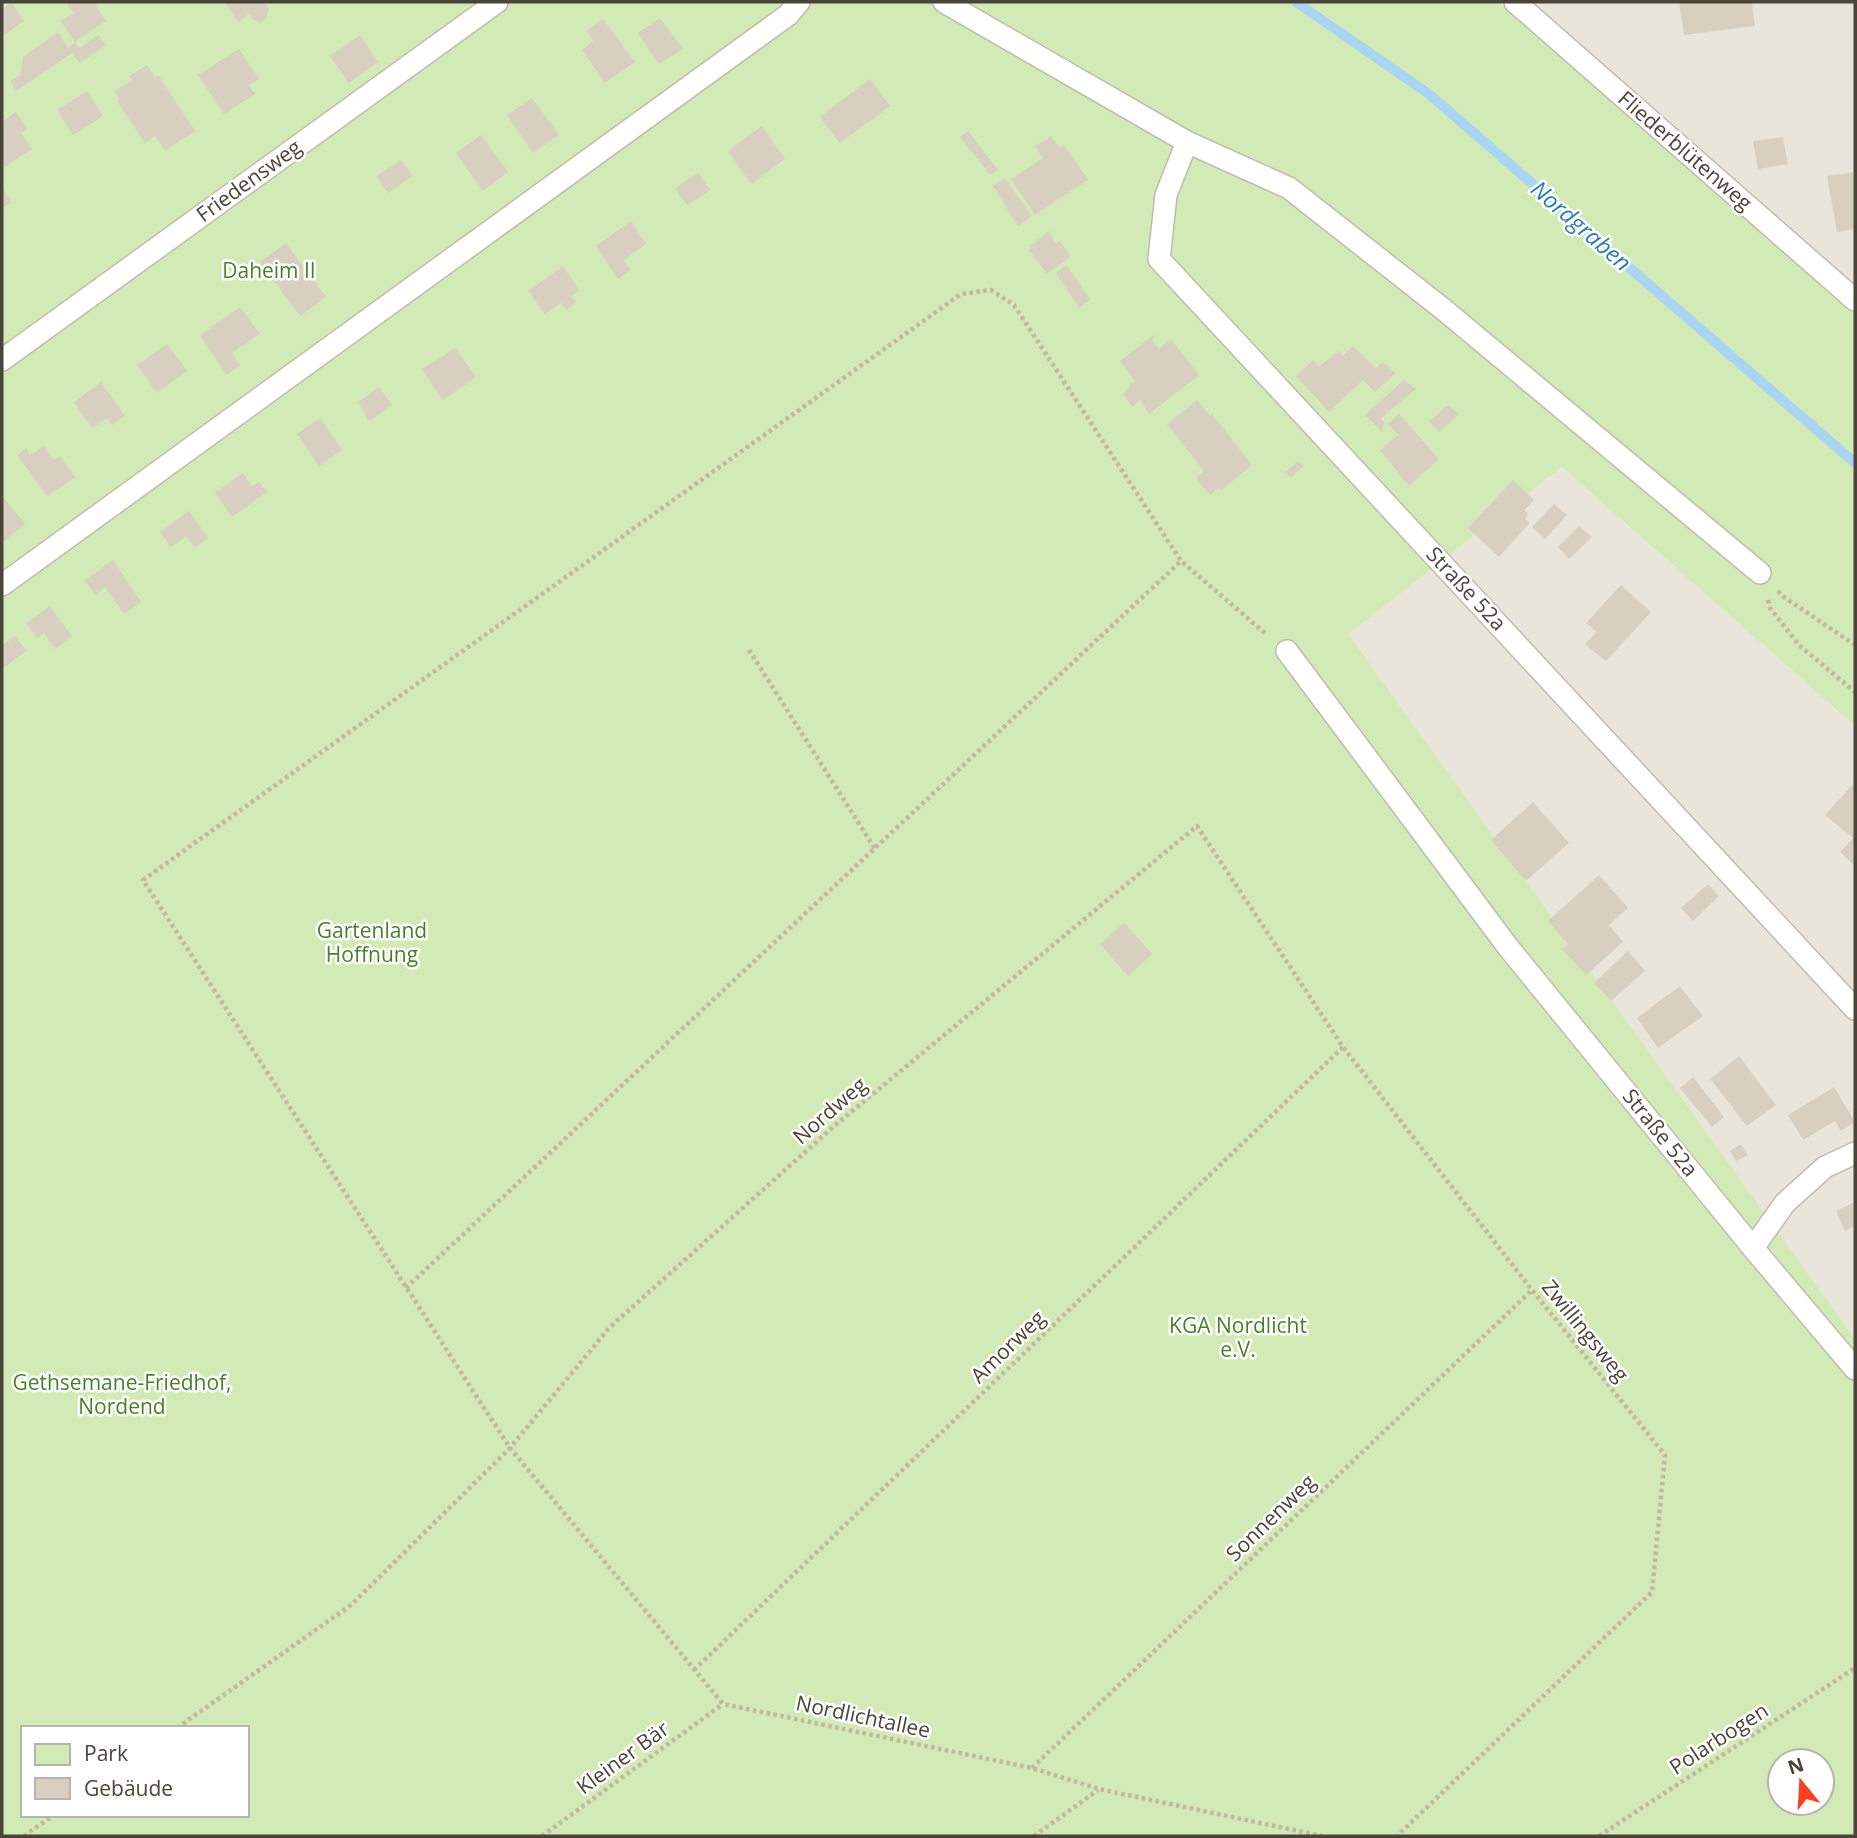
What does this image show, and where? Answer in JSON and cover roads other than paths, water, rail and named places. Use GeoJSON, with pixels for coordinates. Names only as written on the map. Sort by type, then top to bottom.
{"type":"FeatureCollection","features":[{"type":"Feature","properties":{"kind":"lane","name":"Friedensweg"},"geometry":{"type":"LineString","coordinates":[[2,360],[497,2]]}},
{"type":"Feature","properties":{"kind":"lane"},"geometry":{"type":"LineString","coordinates":[[2,585],[788,15],[799,2]]}},
{"type":"Feature","properties":{"kind":"lane"},"geometry":{"type":"LineString","coordinates":[[944,2],[1187,142],[1289,188],[1443,309],[1760,573]]}},
{"type":"Feature","properties":{"kind":"lane","name":"Fliederblütenweg"},"geometry":{"type":"LineString","coordinates":[[1515,2],[1855,300]]}},
{"type":"Feature","properties":{"kind":"lane","name":"Straße 52a"},"geometry":{"type":"LineString","coordinates":[[1187,142],[1166,195],[1159,259],[1855,1009]]}},
{"type":"Feature","properties":{"kind":"lane","name":"Straße 52a"},"geometry":{"type":"LineString","coordinates":[[1287,651],[1508,947],[1855,1369]]}},
{"type":"Feature","properties":{"kind":"lane"},"geometry":{"type":"LineString","coordinates":[[1753,1248],[1785,1203],[1825,1167],[1855,1153]]}},
{"type":"Feature","properties":{"kind":"waterway","name":"Nordgraben"},"geometry":{"type":"LineString","coordinates":[[1296,2],[1429,94],[1855,463]]}},
{"type":"Feature","properties":{"kind":"park label","name":"Daheim II"},"geometry":{"type":"Point","coordinates":[269,271]}},
{"type":"Feature","properties":{"kind":"park label","name":"Gartenland Hoffnung"},"geometry":{"type":"Point","coordinates":[372,943]}},
{"type":"Feature","properties":{"kind":"park label","name":"KGA Nordlicht e.V."},"geometry":{"type":"Point","coordinates":[1238,1338]}},
{"type":"Feature","properties":{"kind":"park label","name":"Gethsemane-Friedhof, Nordend"},"geometry":{"type":"Point","coordinates":[122,1395]}}]}
